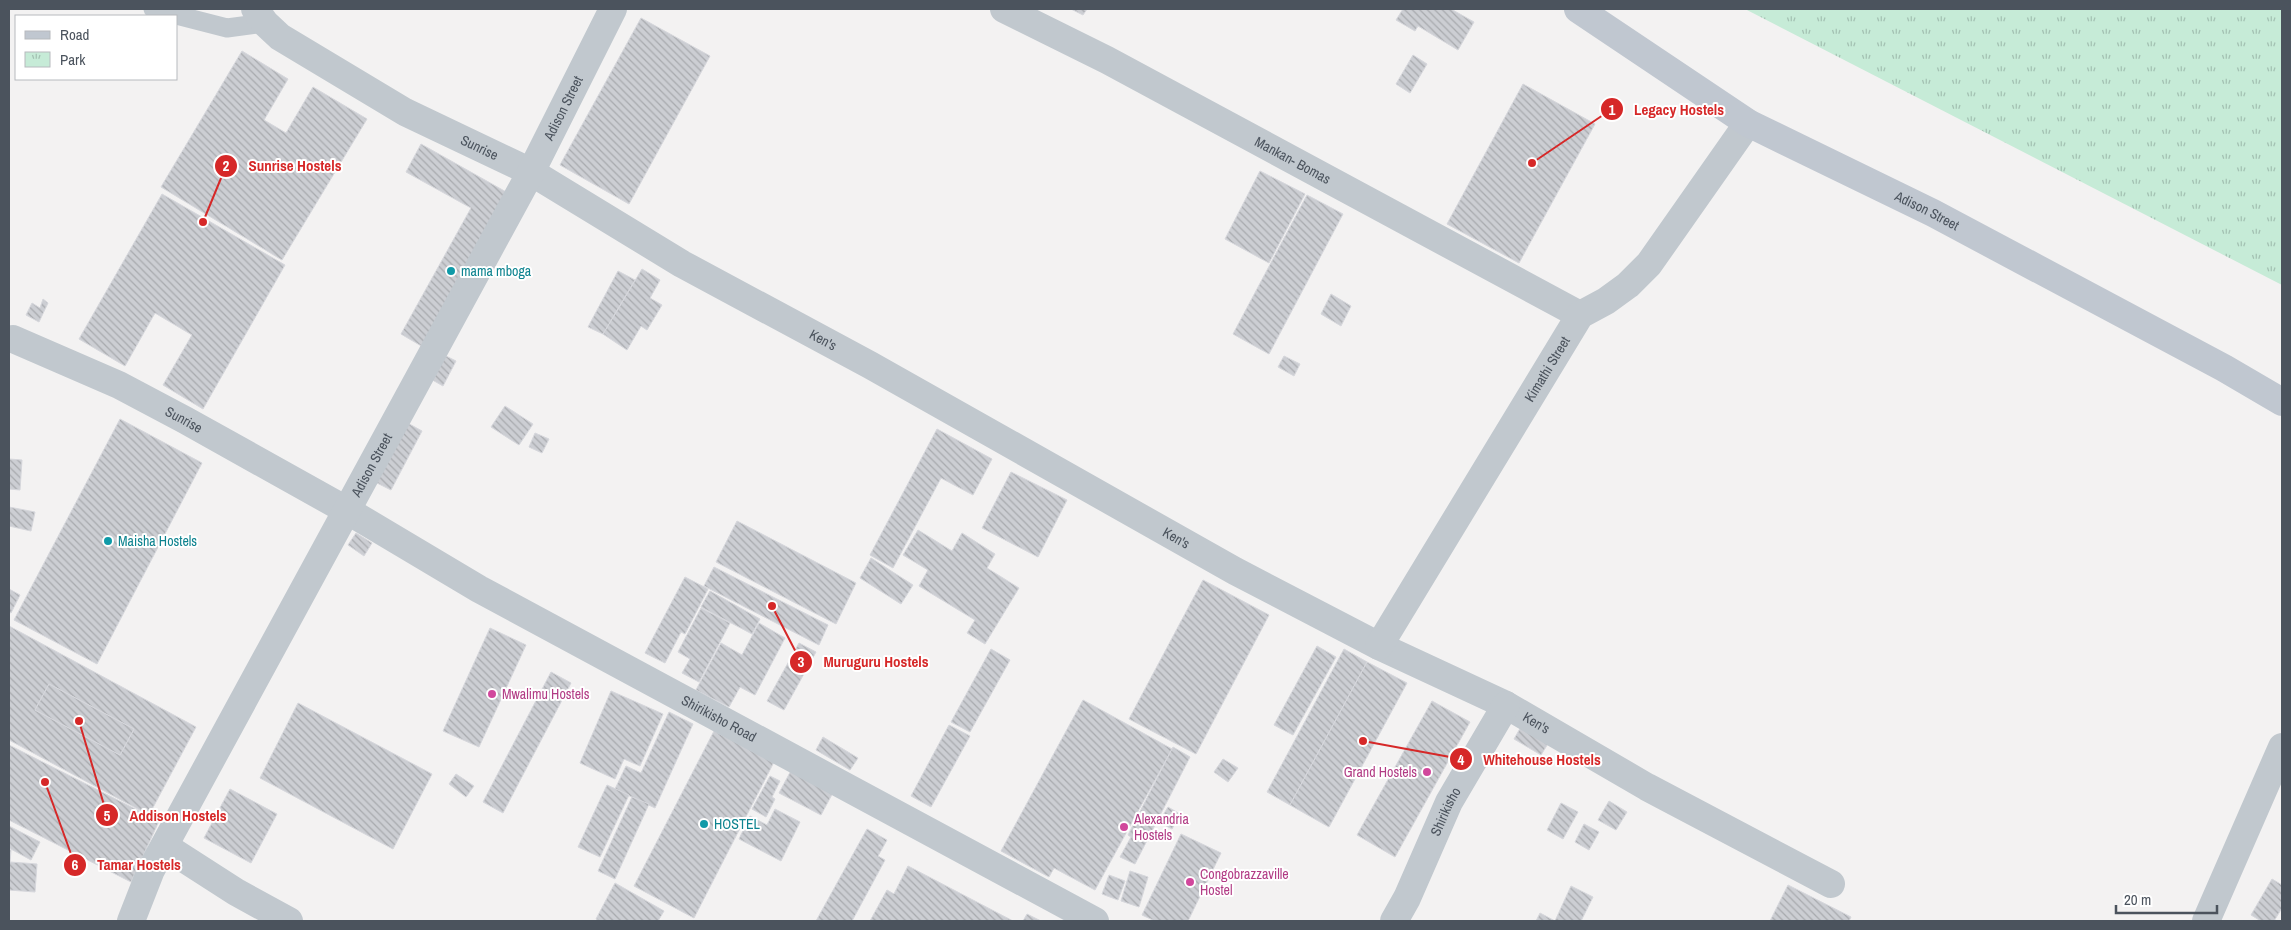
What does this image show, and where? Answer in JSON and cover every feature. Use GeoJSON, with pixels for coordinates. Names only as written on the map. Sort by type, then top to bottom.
{"type":"FeatureCollection","features":[{"type":"Feature","properties":{"kind":"street","name":"Adison Street"},"geometry":{"type":"LineString","coordinates":[[131,921],[152,870],[531,172],[613,9]]}},
{"type":"Feature","properties":{"kind":"street","name":"Mankan- Bomas"},"geometry":{"type":"LineString","coordinates":[[1004,9],[1107,60],[1580,315]]}},
{"type":"Feature","properties":{"kind":"street","name":"Adison Street"},"geometry":{"type":"LineString","coordinates":[[1578,9],[1748,123],[1933,213],[2224,368],[2282,402]]}},
{"type":"Feature","properties":{"kind":"street","name":"Sunrise"},"geometry":{"type":"LineString","coordinates":[[260,16],[280,37],[405,112],[531,172]]}},
{"type":"Feature","properties":{"kind":"street"},"geometry":{"type":"LineString","coordinates":[[1580,315],[1606,301],[1628,285],[1650,264],[1748,123]]}},
{"type":"Feature","properties":{"kind":"street","name":"Ken's"},"geometry":{"type":"LineString","coordinates":[[531,172],[682,264],[870,364],[1235,571],[1379,646],[1506,705],[1647,786],[1831,884]]}},
{"type":"Feature","properties":{"kind":"street","name":"Kimathi Street"},"geometry":{"type":"LineString","coordinates":[[1379,646],[1580,315]]}},
{"type":"Feature","properties":{"kind":"street","name":"Sunrise"},"geometry":{"type":"LineString","coordinates":[[13,339],[119,385],[348,511]]}},
{"type":"Feature","properties":{"kind":"street","name":"Shirikisho Road"},"geometry":{"type":"LineString","coordinates":[[348,511],[479,589],[1095,921]]}},
{"type":"Feature","properties":{"kind":"street","name":"Shirikisho"},"geometry":{"type":"LineString","coordinates":[[1394,921],[1407,898],[1449,802],[1506,705]]}},
{"type":"Feature","properties":{"kind":"street"},"geometry":{"type":"LineString","coordinates":[[2206,921],[2282,747]]}},
{"type":"Feature","properties":{"kind":"street"},"geometry":{"type":"LineString","coordinates":[[166,847],[236,892],[289,921]]}},
{"type":"Feature","properties":{"kind":"lane"},"geometry":{"type":"LineString","coordinates":[[153,9],[177,15]]}},
{"type":"Feature","properties":{"kind":"lane"},"geometry":{"type":"LineString","coordinates":[[178,15],[228,28],[260,16]]}},
{"type":"Feature","properties":{"kind":"green space"},"geometry":{"type":"Polygon","coordinates":[[[1745,9],[2282,9],[2282,285],[1745,9]]]}},
{"type":"Feature","properties":{"kind":"building"},"geometry":{"type":"Polygon","coordinates":[[[1071,9],[1087,9],[1083,15],[1071,9]]]}},
{"type":"Feature","properties":{"kind":"building"},"geometry":{"type":"Polygon","coordinates":[[[1403,9],[1451,9],[1474,22],[1458,50],[1418,26],[1415,31],[1396,20],[1403,9]]]}},
{"type":"Feature","properties":{"kind":"building"},"geometry":{"type":"Polygon","coordinates":[[[641,18],[710,56],[629,204],[560,165],[641,18]]]}},
{"type":"Feature","properties":{"kind":"building"},"geometry":{"type":"Polygon","coordinates":[[[242,51],[288,79],[264,120],[286,133],[313,87],[367,119],[282,260],[161,187],[242,51]]]}},
{"type":"Feature","properties":{"kind":"building"},"geometry":{"type":"Polygon","coordinates":[[[1413,55],[1427,64],[1410,93],[1396,84],[1413,55]]]}},
{"type":"Feature","properties":{"kind":"building"},"geometry":{"type":"Polygon","coordinates":[[[1523,84],[1595,124],[1519,263],[1447,224],[1523,84]]]}},
{"type":"Feature","properties":{"kind":"building","name":"mama mboga"},"geometry":{"type":"Polygon","coordinates":[[[421,144],[508,193],[423,347],[401,334],[471,208],[406,172],[421,144]]]}},
{"type":"Feature","properties":{"kind":"building"},"geometry":{"type":"Polygon","coordinates":[[[1260,171],[1305,194],[1269,263],[1225,239],[1260,171]]]}},
{"type":"Feature","properties":{"kind":"building"},"geometry":{"type":"Polygon","coordinates":[[[162,194],[285,265],[203,409],[163,385],[192,335],[155,313],[125,366],[79,339],[162,194]]]}},
{"type":"Feature","properties":{"kind":"building"},"geometry":{"type":"Polygon","coordinates":[[[1307,195],[1343,214],[1269,354],[1233,334],[1307,195]]]}},
{"type":"Feature","properties":{"kind":"building"},"geometry":{"type":"Polygon","coordinates":[[[642,269],[660,280],[650,298],[662,305],[647,330],[641,326],[627,350],[603,334],[642,269]]]}},
{"type":"Feature","properties":{"kind":"building"},"geometry":{"type":"Polygon","coordinates":[[[618,271],[635,280],[603,334],[588,327],[618,271]]]}},
{"type":"Feature","properties":{"kind":"building"},"geometry":{"type":"Polygon","coordinates":[[[1331,294],[1351,306],[1341,326],[1321,314],[1331,294]]]}},
{"type":"Feature","properties":{"kind":"building"},"geometry":{"type":"Polygon","coordinates":[[[43,299],[48,303],[39,322],[26,315],[32,303],[40,308],[43,299]]]}},
{"type":"Feature","properties":{"kind":"building"},"geometry":{"type":"Polygon","coordinates":[[[442,354],[456,361],[443,386],[429,378],[442,354]]]}},
{"type":"Feature","properties":{"kind":"building"},"geometry":{"type":"Polygon","coordinates":[[[1284,356],[1300,364],[1294,376],[1278,367],[1284,356]]]}},
{"type":"Feature","properties":{"kind":"building"},"geometry":{"type":"Polygon","coordinates":[[[505,406],[533,424],[519,445],[491,427],[505,406]]]}},
{"type":"Feature","properties":{"kind":"building","name":"Maisha Hostels"},"geometry":{"type":"Polygon","coordinates":[[[120,419],[202,463],[97,664],[14,620],[120,419]]]}},
{"type":"Feature","properties":{"kind":"building"},"geometry":{"type":"Polygon","coordinates":[[[404,421],[422,431],[391,490],[373,481],[404,421]]]}},
{"type":"Feature","properties":{"kind":"building"},"geometry":{"type":"Polygon","coordinates":[[[937,429],[992,459],[973,495],[941,478],[893,568],[870,555],[937,429]]]}},
{"type":"Feature","properties":{"kind":"building"},"geometry":{"type":"Polygon","coordinates":[[[535,433],[549,439],[542,453],[529,447],[535,433]]]}},
{"type":"Feature","properties":{"kind":"building"},"geometry":{"type":"Polygon","coordinates":[[[9,459],[22,460],[20,490],[9,489],[9,459]]]}},
{"type":"Feature","properties":{"kind":"building"},"geometry":{"type":"Polygon","coordinates":[[[1011,472],[1067,500],[1038,557],[982,528],[1011,472]]]}},
{"type":"Feature","properties":{"kind":"building"},"geometry":{"type":"Polygon","coordinates":[[[9,507],[35,512],[31,531],[9,526],[9,507]]]}},
{"type":"Feature","properties":{"kind":"building"},"geometry":{"type":"Polygon","coordinates":[[[737,521],[856,583],[836,624],[716,562],[737,521]]]}},
{"type":"Feature","properties":{"kind":"building"},"geometry":{"type":"Polygon","coordinates":[[[918,530],[952,551],[962,533],[995,554],[987,568],[1019,588],[985,644],[967,633],[975,620],[919,586],[928,570],[903,555],[918,530]]]}},
{"type":"Feature","properties":{"kind":"building"},"geometry":{"type":"Polygon","coordinates":[[[356,533],[372,543],[364,556],[348,545],[356,533]]]}},
{"type":"Feature","properties":{"kind":"building"},"geometry":{"type":"Polygon","coordinates":[[[871,558],[913,585],[901,604],[860,578],[871,558]]]}},
{"type":"Feature","properties":{"kind":"building"},"geometry":{"type":"Polygon","coordinates":[[[714,567],[828,625],[819,645],[704,586],[714,567]]]}},
{"type":"Feature","properties":{"kind":"building"},"geometry":{"type":"Polygon","coordinates":[[[685,577],[708,589],[685,634],[681,632],[665,663],[645,653],[685,577]]]}},
{"type":"Feature","properties":{"kind":"building"},"geometry":{"type":"Polygon","coordinates":[[[1203,580],[1269,615],[1196,754],[1129,719],[1203,580]]]}},
{"type":"Feature","properties":{"kind":"building"},"geometry":{"type":"Polygon","coordinates":[[[9,589],[20,595],[11,613],[9,612],[9,589]]]}},
{"type":"Feature","properties":{"kind":"building"},"geometry":{"type":"Polygon","coordinates":[[[710,591],[760,619],[752,634],[701,607],[710,591]]]}},
{"type":"Feature","properties":{"kind":"building"},"geometry":{"type":"Polygon","coordinates":[[[701,608],[730,623],[699,682],[682,673],[690,659],[678,652],[701,608]]]}},
{"type":"Feature","properties":{"kind":"building"},"geometry":{"type":"Polygon","coordinates":[[[759,623],[785,638],[755,695],[740,687],[729,707],[696,690],[721,643],[742,655],[759,623]]]}},
{"type":"Feature","properties":{"kind":"building"},"geometry":{"type":"Polygon","coordinates":[[[9,626],[196,727],[149,815],[9,740],[9,626]],[[49,684],[35,710],[120,755],[134,729],[49,684]]]}},
{"type":"Feature","properties":{"kind":"building"},"geometry":{"type":"Polygon","coordinates":[[[490,628],[526,645],[479,747],[443,731],[490,628]]]}},
{"type":"Feature","properties":{"kind":"building"},"geometry":{"type":"Polygon","coordinates":[[[799,643],[816,652],[784,710],[767,701],[799,643]]]}},
{"type":"Feature","properties":{"kind":"building"},"geometry":{"type":"Polygon","coordinates":[[[1317,646],[1336,657],[1293,735],[1274,725],[1317,646]]]}},
{"type":"Feature","properties":{"kind":"building"},"geometry":{"type":"Polygon","coordinates":[[[991,649],[1010,660],[970,732],[951,722],[991,649]]]}},
{"type":"Feature","properties":{"kind":"building"},"geometry":{"type":"Polygon","coordinates":[[[1344,649],[1367,662],[1290,805],[1267,792],[1344,649]]]}},
{"type":"Feature","properties":{"kind":"building"},"geometry":{"type":"Polygon","coordinates":[[[1367,662],[1407,683],[1329,827],[1290,805],[1367,662]]]}},
{"type":"Feature","properties":{"kind":"building"},"geometry":{"type":"Polygon","coordinates":[[[551,672],[571,683],[503,813],[483,802],[551,672]]]}},
{"type":"Feature","properties":{"kind":"building"},"geometry":{"type":"Polygon","coordinates":[[[49,684],[134,729],[120,755],[35,710],[49,684]]]}},
{"type":"Feature","properties":{"kind":"building"},"geometry":{"type":"Polygon","coordinates":[[[611,691],[663,714],[640,766],[624,759],[615,779],[580,763],[611,691]]]}},
{"type":"Feature","properties":{"kind":"building"},"geometry":{"type":"Polygon","coordinates":[[[1083,700],[1172,749],[1095,890],[1054,868],[1049,877],[1001,851],[1083,700]]]}},
{"type":"Feature","properties":{"kind":"building"},"geometry":{"type":"Polygon","coordinates":[[[1432,701],[1470,722],[1395,857],[1357,835],[1432,701]]]}},
{"type":"Feature","properties":{"kind":"building"},"geometry":{"type":"Polygon","coordinates":[[[298,703],[432,774],[393,849],[260,778],[298,703]]]}},
{"type":"Feature","properties":{"kind":"building"},"geometry":{"type":"Polygon","coordinates":[[[669,712],[693,724],[655,808],[615,789],[626,766],[641,773],[669,712]]]}},
{"type":"Feature","properties":{"kind":"building"},"geometry":{"type":"Polygon","coordinates":[[[949,725],[970,736],[931,807],[911,796],[949,725]]]}},
{"type":"Feature","properties":{"kind":"building"},"geometry":{"type":"Polygon","coordinates":[[[1522,725],[1549,742],[1541,755],[1514,739],[1522,725]]]}},
{"type":"Feature","properties":{"kind":"building","name":"HOSTEL"},"geometry":{"type":"Polygon","coordinates":[[[714,731],[774,762],[694,918],[634,886],[714,731]]]}},
{"type":"Feature","properties":{"kind":"building"},"geometry":{"type":"Polygon","coordinates":[[[823,737],[858,758],[850,770],[816,750],[823,737]]]}},
{"type":"Feature","properties":{"kind":"building"},"geometry":{"type":"Polygon","coordinates":[[[9,745],[159,821],[131,882],[9,820],[9,745]]]}},
{"type":"Feature","properties":{"kind":"building"},"geometry":{"type":"Polygon","coordinates":[[[1173,747],[1190,757],[1135,864],[1120,857],[1131,837],[1128,835],[1173,747]]]}},
{"type":"Feature","properties":{"kind":"building"},"geometry":{"type":"Polygon","coordinates":[[[1223,759],[1238,768],[1228,782],[1214,772],[1223,759]]]}},
{"type":"Feature","properties":{"kind":"building"},"geometry":{"type":"Polygon","coordinates":[[[794,765],[836,787],[821,815],[779,793],[794,765]]]}},
{"type":"Feature","properties":{"kind":"building"},"geometry":{"type":"Polygon","coordinates":[[[456,774],[474,786],[466,797],[449,784],[456,774]]]}},
{"type":"Feature","properties":{"kind":"building"},"geometry":{"type":"Polygon","coordinates":[[[770,776],[780,781],[772,797],[775,799],[766,817],[752,809],[770,776]]]}},
{"type":"Feature","properties":{"kind":"building"},"geometry":{"type":"Polygon","coordinates":[[[607,785],[629,795],[600,857],[578,847],[607,785]]]}},
{"type":"Feature","properties":{"kind":"building"},"geometry":{"type":"Polygon","coordinates":[[[230,789],[277,814],[251,863],[204,838],[230,789]]]}},
{"type":"Feature","properties":{"kind":"building"},"geometry":{"type":"Polygon","coordinates":[[[632,797],[649,804],[615,879],[598,871],[632,797]]]}},
{"type":"Feature","properties":{"kind":"building"},"geometry":{"type":"Polygon","coordinates":[[[1609,801],[1627,812],[1616,830],[1598,820],[1609,801]]]}},
{"type":"Feature","properties":{"kind":"building"},"geometry":{"type":"Polygon","coordinates":[[[1561,803],[1578,812],[1563,839],[1547,830],[1561,803]]]}},
{"type":"Feature","properties":{"kind":"building"},"geometry":{"type":"Polygon","coordinates":[[[1168,807],[1180,814],[1172,829],[1159,822],[1168,807]]]}},
{"type":"Feature","properties":{"kind":"building"},"geometry":{"type":"Polygon","coordinates":[[[775,809],[800,822],[781,861],[739,839],[750,816],[767,825],[775,809]]]}},
{"type":"Feature","properties":{"kind":"building"},"geometry":{"type":"Polygon","coordinates":[[[1584,824],[1599,832],[1589,850],[1575,842],[1584,824]]]}},
{"type":"Feature","properties":{"kind":"building"},"geometry":{"type":"Polygon","coordinates":[[[9,826],[40,842],[31,860],[9,848],[9,826]]]}},
{"type":"Feature","properties":{"kind":"building"},"geometry":{"type":"Polygon","coordinates":[[[867,829],[887,840],[878,856],[885,860],[852,921],[816,921],[867,829]]]}},
{"type":"Feature","properties":{"kind":"building"},"geometry":{"type":"Polygon","coordinates":[[[1181,834],[1221,853],[1188,921],[1155,921],[1142,915],[1181,834]]]}},
{"type":"Feature","properties":{"kind":"building"},"geometry":{"type":"Polygon","coordinates":[[[9,850],[11,850],[10,862],[37,864],[35,892],[9,890],[9,850]]]}},
{"type":"Feature","properties":{"kind":"building"},"geometry":{"type":"Polygon","coordinates":[[[908,866],[1013,921],[870,921],[887,890],[894,894],[908,866]]]}},
{"type":"Feature","properties":{"kind":"building"},"geometry":{"type":"Polygon","coordinates":[[[1130,871],[1148,877],[1139,907],[1121,901],[1130,871]]]}},
{"type":"Feature","properties":{"kind":"building"},"geometry":{"type":"Polygon","coordinates":[[[1109,875],[1125,881],[1118,900],[1102,894],[1109,875]]]}},
{"type":"Feature","properties":{"kind":"building"},"geometry":{"type":"Polygon","coordinates":[[[2272,879],[2282,885],[2282,908],[2274,921],[2261,921],[2251,915],[2272,879]]]}},
{"type":"Feature","properties":{"kind":"building"},"geometry":{"type":"Polygon","coordinates":[[[615,883],[664,911],[658,921],[599,921],[596,919],[615,883]]]}},
{"type":"Feature","properties":{"kind":"building"},"geometry":{"type":"Polygon","coordinates":[[[1788,885],[1851,917],[1849,921],[1770,921],[1788,885]]]}},
{"type":"Feature","properties":{"kind":"building"},"geometry":{"type":"Polygon","coordinates":[[[1571,886],[1593,897],[1581,921],[1555,921],[1571,886]]]}},
{"type":"Feature","properties":{"kind":"building"},"geometry":{"type":"Polygon","coordinates":[[[1540,913],[1555,921],[1536,921],[1540,913]]]}},
{"type":"Feature","properties":{"kind":"building"},"geometry":{"type":"Polygon","coordinates":[[[1027,914],[1041,921],[1023,921],[1027,914]]]}},
{"type":"Feature","properties":{"kind":"place","name":"Legacy Hostels"},"geometry":{"type":"Point","coordinates":[1532,163]}},
{"type":"Feature","properties":{"kind":"place","name":"Sunrise Hostels"},"geometry":{"type":"Point","coordinates":[203,222]}},
{"type":"Feature","properties":{"kind":"place","name":"mama mboga"},"geometry":{"type":"Point","coordinates":[451,271]}},
{"type":"Feature","properties":{"kind":"place","name":"Maisha Hostels"},"geometry":{"type":"Point","coordinates":[108,541]}},
{"type":"Feature","properties":{"kind":"place","name":"Muruguru Hostels"},"geometry":{"type":"Point","coordinates":[772,606]}},
{"type":"Feature","properties":{"kind":"place","name":"Mwalimu Hostels"},"geometry":{"type":"Point","coordinates":[492,694]}},
{"type":"Feature","properties":{"kind":"place","name":"Addison Hostels"},"geometry":{"type":"Point","coordinates":[79,721]}},
{"type":"Feature","properties":{"kind":"place","name":"Whitehouse Hostels"},"geometry":{"type":"Point","coordinates":[1363,741]}},
{"type":"Feature","properties":{"kind":"place","name":"Grand Hostels"},"geometry":{"type":"Point","coordinates":[1427,772]}},
{"type":"Feature","properties":{"kind":"place","name":"Tamar Hostels"},"geometry":{"type":"Point","coordinates":[45,782]}},
{"type":"Feature","properties":{"kind":"place","name":"HOSTEL"},"geometry":{"type":"Point","coordinates":[704,824]}},
{"type":"Feature","properties":{"kind":"place","name":"Alexandria Hostels"},"geometry":{"type":"Point","coordinates":[1124,827]}},
{"type":"Feature","properties":{"kind":"place","name":"Congobrazzaville Hostel"},"geometry":{"type":"Point","coordinates":[1190,882]}}]}
